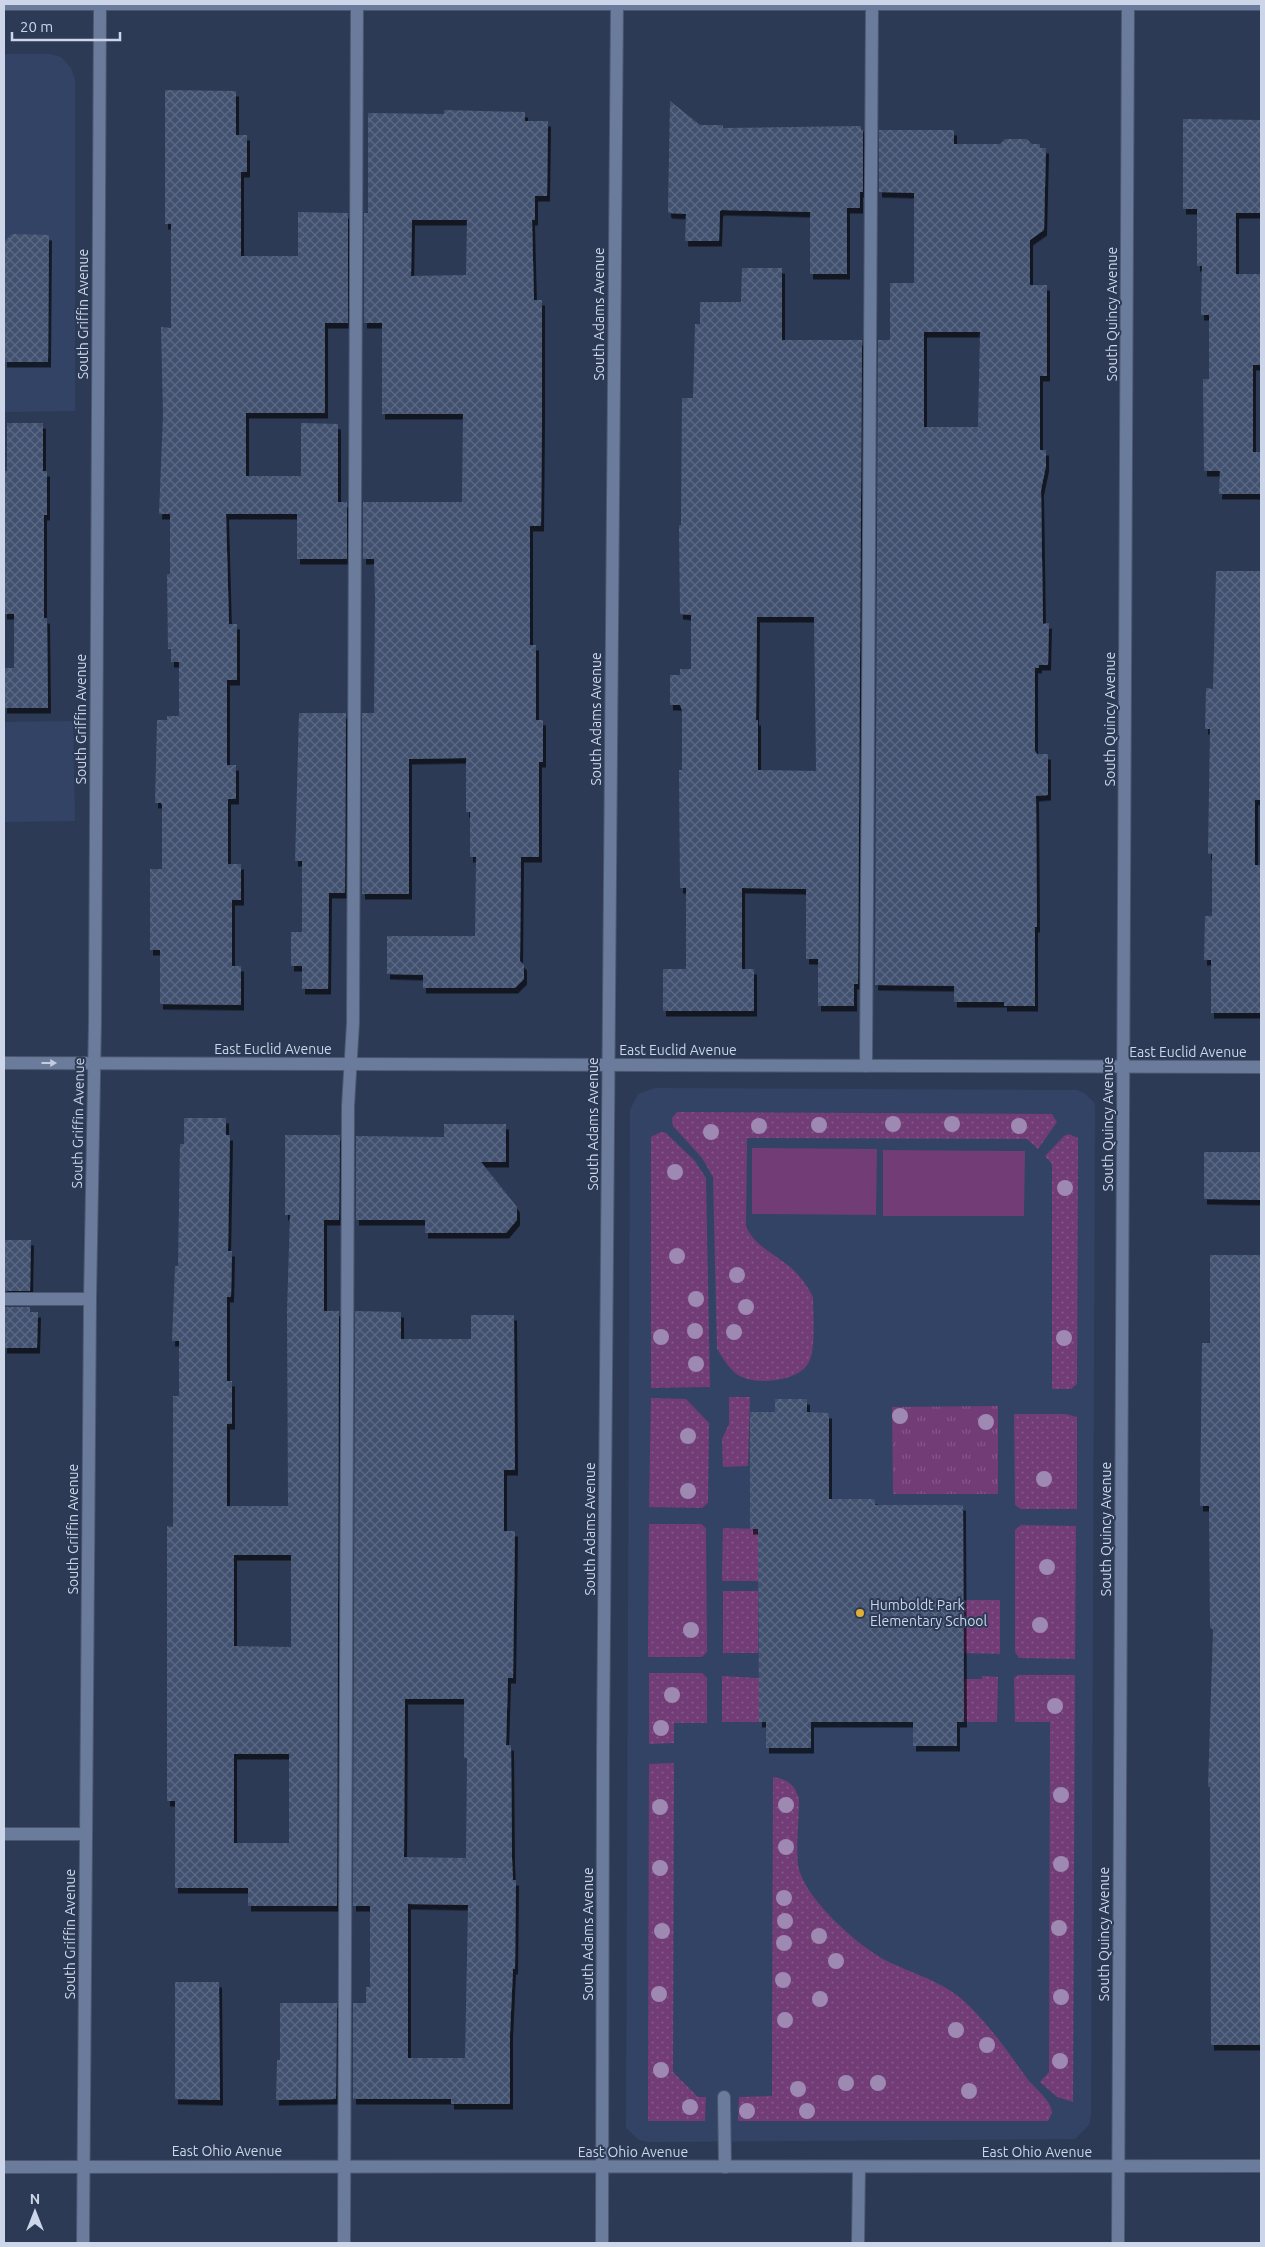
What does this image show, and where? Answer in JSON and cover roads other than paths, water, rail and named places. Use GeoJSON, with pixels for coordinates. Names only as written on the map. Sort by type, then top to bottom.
{"type":"FeatureCollection","features":[{"type":"Feature","properties":{"kind":"street"},"geometry":{"type":"LineString","coordinates":[[4,4],[1261,4]]}},
{"type":"Feature","properties":{"kind":"street","name":"South Griffin Avenue"},"geometry":{"type":"LineString","coordinates":[[83,2243],[90,1298],[94,1063],[100,4]]}},
{"type":"Feature","properties":{"kind":"street","name":"South Adams Avenue"},"geometry":{"type":"LineString","coordinates":[[602,2243],[608,1065],[617,4]]}},
{"type":"Feature","properties":{"kind":"street"},"geometry":{"type":"LineString","coordinates":[[866,1066],[872,4]]}},
{"type":"Feature","properties":{"kind":"street","name":"South Quincy Avenue"},"geometry":{"type":"LineString","coordinates":[[1118,2243],[1128,4]]}},
{"type":"Feature","properties":{"kind":"street"},"geometry":{"type":"LineString","coordinates":[[344,2243],[348,1106],[353,1023],[357,5]]}},
{"type":"Feature","properties":{"kind":"street","name":"East Euclid Avenue"},"geometry":{"type":"LineString","coordinates":[[4,1063],[1261,1067]]}},
{"type":"Feature","properties":{"kind":"street"},"geometry":{"type":"LineString","coordinates":[[4,1298],[90,1298]]}},
{"type":"Feature","properties":{"kind":"street"},"geometry":{"type":"LineString","coordinates":[[4,1834],[86,1834]]}},
{"type":"Feature","properties":{"kind":"street"},"geometry":{"type":"LineString","coordinates":[[724,2097],[725,2167]]}},
{"type":"Feature","properties":{"kind":"street","name":"East Ohio Avenue"},"geometry":{"type":"LineString","coordinates":[[4,2167],[1261,2166]]}},
{"type":"Feature","properties":{"kind":"street"},"geometry":{"type":"LineString","coordinates":[[858,2167],[858,2243]]}},
{"type":"Feature","properties":{"kind":"place","name":"Humboldt Park Elementary School"},"geometry":{"type":"Point","coordinates":[860,1613]}}]}
